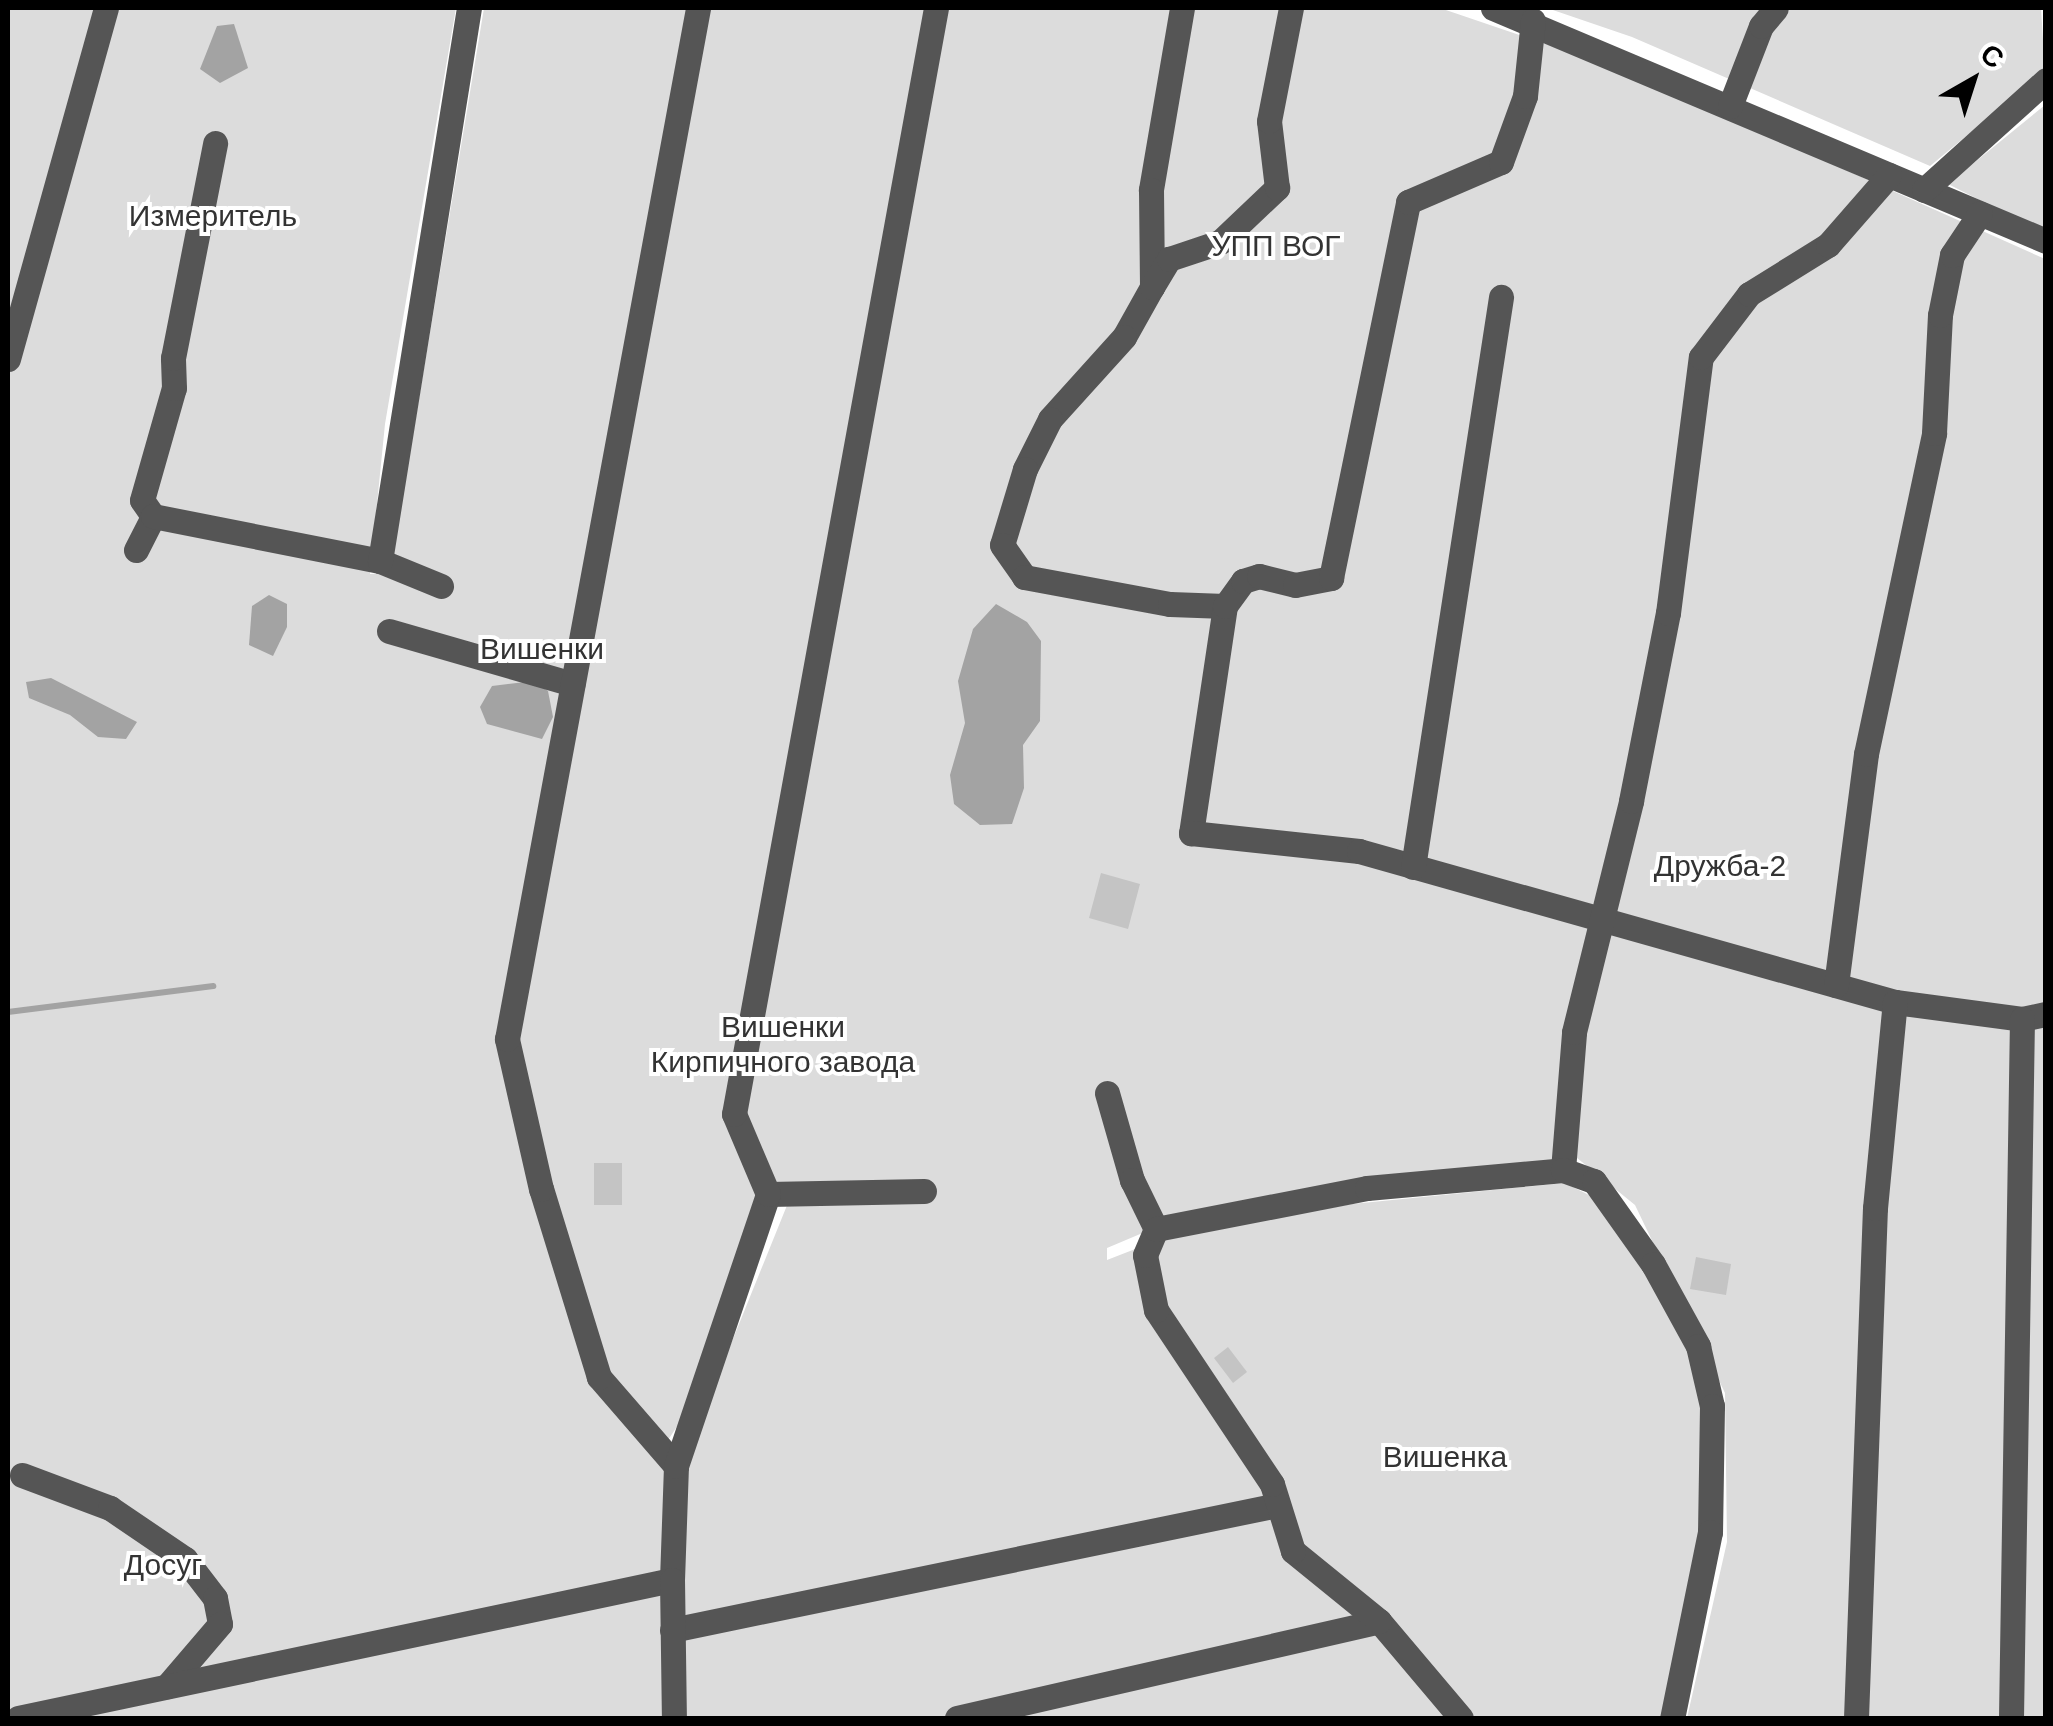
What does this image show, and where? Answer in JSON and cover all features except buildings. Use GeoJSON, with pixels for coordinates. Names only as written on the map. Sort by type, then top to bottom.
{"type":"FeatureCollection","features":[{"type":"Feature","properties":{"kind":"lane"},"geometry":{"type":"LineString","coordinates":[[8,359],[106,8]]}},
{"type":"Feature","properties":{"kind":"lane"},"geometry":{"type":"LineString","coordinates":[[380,561],[469,8]]}},
{"type":"Feature","properties":{"kind":"lane"},"geometry":{"type":"LineString","coordinates":[[676,1466],[599,1376],[541,1189],[507,1039],[698,8]]}},
{"type":"Feature","properties":{"kind":"lane"},"geometry":{"type":"LineString","coordinates":[[674,1718],[672,1580],[676,1466],[768,1194],[734,1114],[936,8]]}},
{"type":"Feature","properties":{"kind":"lane"},"geometry":{"type":"LineString","coordinates":[[1152,287],[1151,190],[1182,8]]}},
{"type":"Feature","properties":{"kind":"lane"},"geometry":{"type":"LineString","coordinates":[[1225,606],[1170,604],[1024,577],[1002,545],[1024,469],[1050,419],[1124,337],[1169,259],[1220,242],[1277,188],[1269,121],[1291,8]]}},
{"type":"Feature","properties":{"kind":"lane"},"geometry":{"type":"LineString","coordinates":[[1493,8],[1533,20],[2046,241]]}},
{"type":"Feature","properties":{"kind":"lane"},"geometry":{"type":"LineString","coordinates":[[1730,106],[1762,26],[1776,8]]}},
{"type":"Feature","properties":{"kind":"lane"},"geometry":{"type":"LineString","coordinates":[[1533,20],[1524,96],[1501,162],[1408,202],[1331,578],[1295,585],[1258,576],[1242,581],[1225,606],[1191,833],[1358,852],[1895,1002],[2034,1016],[2012,1718]]}},
{"type":"Feature","properties":{"kind":"lane"},"geometry":{"type":"LineString","coordinates":[[1924,190],[2046,80]]}},
{"type":"Feature","properties":{"kind":"lane"},"geometry":{"type":"LineString","coordinates":[[215,142],[173,358],[174,388],[142,500],[153,516],[380,561],[441,586]]}},
{"type":"Feature","properties":{"kind":"lane"},"geometry":{"type":"LineString","coordinates":[[1563,1170],[1574,1032],[1604,920],[1668,613],[1701,357],[1750,294],[1828,244],[1888,176]]}},
{"type":"Feature","properties":{"kind":"lane"},"geometry":{"type":"LineString","coordinates":[[1836,985],[1866,754],[1910,522],[1934,433],[1940,315],[1952,255],[1980,214]]}},
{"type":"Feature","properties":{"kind":"lane"},"geometry":{"type":"LineString","coordinates":[[1414,867],[1501,297]]}},
{"type":"Feature","properties":{"kind":"lane"},"geometry":{"type":"LineString","coordinates":[[136,550],[153,516]]}},
{"type":"Feature","properties":{"kind":"lane"},"geometry":{"type":"LineString","coordinates":[[389,631],[573,684]]}},
{"type":"Feature","properties":{"kind":"lane"},"geometry":{"type":"LineString","coordinates":[[1856,1718],[1875,1208],[1895,1002]]}},
{"type":"Feature","properties":{"kind":"lane"},"geometry":{"type":"LineString","coordinates":[[1108,1092],[1132,1180],[1156,1229],[1145,1255],[1156,1310],[1272,1484],[1293,1551],[1379,1620],[1461,1718]]}},
{"type":"Feature","properties":{"kind":"lane"},"geometry":{"type":"LineString","coordinates":[[1156,1229],[1368,1188],[1563,1170],[1594,1181],[1653,1264],[1698,1346],[1712,1406],[1710,1532],[1672,1718]]}},
{"type":"Feature","properties":{"kind":"lane"},"geometry":{"type":"LineString","coordinates":[[768,1194],[924,1191]]}},
{"type":"Feature","properties":{"kind":"lane"},"geometry":{"type":"LineString","coordinates":[[22,1475],[110,1508],[185,1559],[214,1598],[220,1624],[167,1686]]}},
{"type":"Feature","properties":{"kind":"lane"},"geometry":{"type":"LineString","coordinates":[[672,1630],[1277,1505]]}},
{"type":"Feature","properties":{"kind":"lane"},"geometry":{"type":"LineString","coordinates":[[18,1718],[672,1580]]}},
{"type":"Feature","properties":{"kind":"lane"},"geometry":{"type":"LineString","coordinates":[[957,1718],[1379,1620]]}},
{"type":"Feature","properties":{"kind":"green space"},"geometry":{"type":"Polygon","coordinates":[[[8,8],[456,8],[385,424],[370,574],[390,573],[484,8],[1440,8],[1617,68],[2045,259],[2045,1718],[1687,1718],[1727,1542],[1725,1393],[1635,1205],[1577,1158],[1171,1221],[1107,1248],[1107,1260],[1166,1237],[1352,1204],[1565,1183],[1593,1197],[1631,1234],[1706,1390],[1705,1541],[1669,1718],[684,1718],[684,1460],[794,1188],[760,1189],[684,1416],[666,1443],[663,1718],[8,1718],[8,8]]]}},
{"type":"Feature","properties":{"kind":"green space"},"geometry":{"type":"Polygon","coordinates":[[[1547,8],[2041,8],[2045,71],[1930,166],[1632,37],[1547,8]]]}},
{"type":"Feature","properties":{"kind":"green space"},"geometry":{"type":"Polygon","coordinates":[[[2045,105],[2045,233],[1948,184],[2045,105]]]}},
{"type":"Feature","properties":{"kind":"shaded area"},"geometry":{"type":"Polygon","coordinates":[[[234,24],[248,68],[220,83],[200,69],[217,26],[234,24]]]}},
{"type":"Feature","properties":{"kind":"shaded area"},"geometry":{"type":"Polygon","coordinates":[[[269,595],[287,604],[287,627],[273,656],[249,645],[252,606],[269,595]]]}},
{"type":"Feature","properties":{"kind":"shaded area"},"geometry":{"type":"Polygon","coordinates":[[[996,604],[1027,622],[1041,641],[1040,721],[1023,745],[1024,788],[1012,824],[980,825],[954,804],[950,775],[965,723],[958,681],[973,629],[996,604]]]}},
{"type":"Feature","properties":{"kind":"shaded area"},"geometry":{"type":"Polygon","coordinates":[[[51,678],[137,722],[126,739],[98,737],[70,715],[29,698],[26,682],[51,678]]]}},
{"type":"Feature","properties":{"kind":"shaded area"},"geometry":{"type":"Polygon","coordinates":[[[534,681],[548,691],[553,717],[542,739],[487,724],[480,707],[492,686],[534,681]]]}},
{"type":"Feature","properties":{"kind":"waterway"},"geometry":{"type":"LineString","coordinates":[[8,1012],[213,986]]}},
{"type":"Feature","properties":{"kind":"park label","name":"Измеритель"},"geometry":{"type":"Point","coordinates":[213,216]}},
{"type":"Feature","properties":{"kind":"park label","name":"УПП ВОГ"},"geometry":{"type":"Point","coordinates":[1276,246]}},
{"type":"Feature","properties":{"kind":"park label","name":"Вишенки"},"geometry":{"type":"Point","coordinates":[542,649]}},
{"type":"Feature","properties":{"kind":"park label","name":"Дружба-2"},"geometry":{"type":"Point","coordinates":[1720,866]}},
{"type":"Feature","properties":{"kind":"park label","name":"Вишенки Кирпичного завода"},"geometry":{"type":"Point","coordinates":[783,1044]}},
{"type":"Feature","properties":{"kind":"park label","name":"Вишенка"},"geometry":{"type":"Point","coordinates":[1445,1457]}},
{"type":"Feature","properties":{"kind":"park label","name":"Досуг"},"geometry":{"type":"Point","coordinates":[163,1565]}}]}
